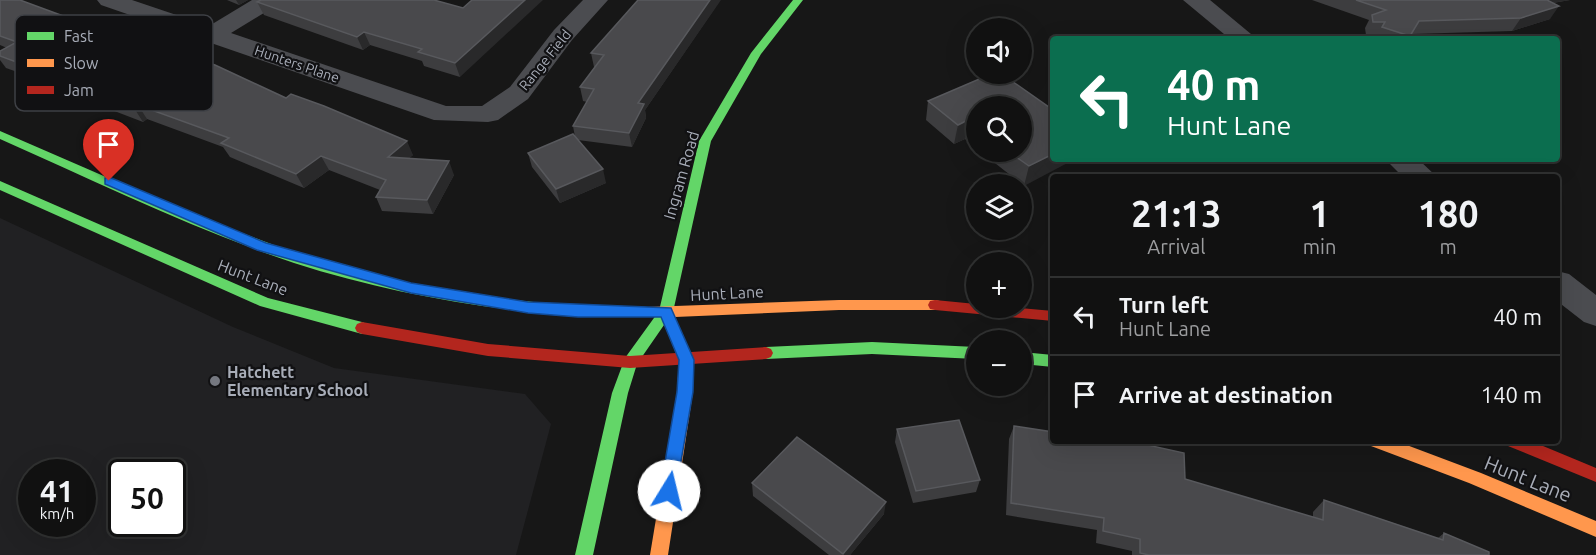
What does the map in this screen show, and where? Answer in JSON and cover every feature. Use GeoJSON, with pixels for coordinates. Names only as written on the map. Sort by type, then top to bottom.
{"type":"FeatureCollection","features":[{"type":"Feature","properties":{"kind":"main road","name":"Ingram Road"},"geometry":{"type":"LineString","coordinates":[[584,555],[620,393],[630,362],[666,312],[705,141],[756,53],[798,0]]}},
{"type":"Feature","properties":{"kind":"main road","name":"Hunt Lane"},"geometry":{"type":"LineString","coordinates":[[0,135],[262,246],[411,288],[528,308],[578,312],[666,312],[831,304],[888,304],[961,307],[1050,316]]}},
{"type":"Feature","properties":{"kind":"main road","name":"Hunt Lane"},"geometry":{"type":"LineString","coordinates":[[0,185],[265,302],[334,322],[488,350],[630,362],[872,348],[966,353]]}},
{"type":"Feature","properties":{"kind":"main road"},"geometry":{"type":"LineString","coordinates":[[658,555],[685,392],[686,360],[666,312]]}},
{"type":"Feature","properties":{"kind":"main road"},"geometry":{"type":"LineString","coordinates":[[1032,359],[1050,362]]}},
{"type":"Feature","properties":{"kind":"main road","name":"Hunt Lane"},"geometry":{"type":"LineString","coordinates":[[1384,444],[1596,529]]}},
{"type":"Feature","properties":{"kind":"main road","name":"Hunt Lane"},"geometry":{"type":"LineString","coordinates":[[1521,444],[1596,475]]}},
{"type":"Feature","properties":{"kind":"street","name":"Hunters Plane"},"geometry":{"type":"LineString","coordinates":[[109,0],[153,15]]}},
{"type":"Feature","properties":{"kind":"street"},"geometry":{"type":"LineString","coordinates":[[213,34],[269,0]]}},
{"type":"Feature","properties":{"kind":"street","name":"Range Field"},"geometry":{"type":"LineString","coordinates":[[488,114],[519,93],[564,35],[596,0]]}},
{"type":"Feature","properties":{"kind":"street"},"geometry":{"type":"LineString","coordinates":[[1195,0],[1241,36]]}},
{"type":"Feature","properties":{"kind":"street","name":"Hunters Plane"},"geometry":{"type":"LineString","coordinates":[[213,36],[444,114],[488,114]]}},
{"type":"Feature","properties":{"kind":"street"},"geometry":{"type":"LineString","coordinates":[[1403,162],[1418,174]]}},
{"type":"Feature","properties":{"kind":"street"},"geometry":{"type":"LineString","coordinates":[[1560,285],[1596,313]]}},
{"type":"Feature","properties":{"kind":"shaded area","name":"Hatchett Elementary School"},"geometry":{"type":"Polygon","coordinates":[[[0,218],[233,327],[334,368],[525,394],[551,424],[516,555],[0,555],[0,218]]]}},
{"type":"Feature","properties":{"kind":"building"},"geometry":{"type":"Polygon","coordinates":[[[0,0],[20,0],[61,15],[15,15],[15,41],[0,36],[0,0]]]}},
{"type":"Feature","properties":{"kind":"building"},"geometry":{"type":"Polygon","coordinates":[[[261,0],[434,0],[463,8],[472,0],[525,0],[455,63],[418,52],[422,49],[364,32],[357,37],[257,2],[261,0]]]}},
{"type":"Feature","properties":{"kind":"building"},"geometry":{"type":"Polygon","coordinates":[[[638,0],[710,0],[638,103],[644,104],[629,133],[573,126],[594,89],[580,87],[604,55],[591,53],[638,0]]]}},
{"type":"Feature","properties":{"kind":"building"},"geometry":{"type":"Polygon","coordinates":[[[1356,0],[1547,0],[1559,6],[1521,18],[1419,21],[1410,36],[1382,27],[1385,22],[1373,22],[1372,15],[1386,10],[1356,0]]]}},
{"type":"Feature","properties":{"kind":"building"},"geometry":{"type":"Polygon","coordinates":[[[15,43],[15,62],[0,56],[0,51],[15,43]]]}},
{"type":"Feature","properties":{"kind":"building"},"geometry":{"type":"Polygon","coordinates":[[[213,64],[286,98],[291,94],[407,141],[388,157],[449,161],[427,200],[376,197],[386,180],[321,156],[296,174],[221,143],[229,138],[155,111],[213,111],[213,64]]]}},
{"type":"Feature","properties":{"kind":"building"},"geometry":{"type":"Polygon","coordinates":[[[968,84],[1016,84],[1050,108],[1050,156],[1029,166],[1023,162],[1032,162],[1032,96],[966,96],[966,121],[958,125],[928,101],[968,84]]]}},
{"type":"Feature","properties":{"kind":"building"},"geometry":{"type":"Polygon","coordinates":[[[573,134],[603,169],[556,189],[528,153],[573,134]]]}},
{"type":"Feature","properties":{"kind":"building"},"geometry":{"type":"Polygon","coordinates":[[[959,420],[980,480],[916,491],[897,429],[959,420]]]}},
{"type":"Feature","properties":{"kind":"building"},"geometry":{"type":"Polygon","coordinates":[[[1014,426],[1050,432],[1050,444],[1143,444],[1184,453],[1185,479],[1323,520],[1324,500],[1443,540],[1444,533],[1489,552],[1489,555],[1149,555],[1140,553],[1140,539],[1103,531],[1104,518],[1011,503],[1014,426]]]}},
{"type":"Feature","properties":{"kind":"building"},"geometry":{"type":"Polygon","coordinates":[[[797,437],[886,502],[843,554],[752,483],[797,437]]]}},
{"type":"Feature","properties":{"kind":"traffic: fast"},"geometry":{"type":"LineString","coordinates":[[584,555],[620,393],[630,362],[666,312],[705,141],[756,53],[798,0]]}},
{"type":"Feature","properties":{"kind":"traffic: fast"},"geometry":{"type":"LineString","coordinates":[[0,135],[222,232],[329,269],[424,292],[552,309]]}},
{"type":"Feature","properties":{"kind":"traffic: fast"},"geometry":{"type":"LineString","coordinates":[[0,185],[265,302],[362,328]]}},
{"type":"Feature","properties":{"kind":"traffic: fast"},"geometry":{"type":"LineString","coordinates":[[766,353],[872,348],[966,353]]}},
{"type":"Feature","properties":{"kind":"traffic: fast"},"geometry":{"type":"LineString","coordinates":[[1032,359],[1050,361]]}},
{"type":"Feature","properties":{"kind":"traffic: slow"},"geometry":{"type":"LineString","coordinates":[[552,309],[648,312],[839,305],[935,305]]}},
{"type":"Feature","properties":{"kind":"traffic: slow"},"geometry":{"type":"LineString","coordinates":[[659,555],[685,392],[686,360],[666,312]]}},
{"type":"Feature","properties":{"kind":"traffic: slow"},"geometry":{"type":"LineString","coordinates":[[1385,444],[1475,478],[1596,529]]}},
{"type":"Feature","properties":{"kind":"traffic: jam"},"geometry":{"type":"LineString","coordinates":[[935,305],[1050,316]]}},
{"type":"Feature","properties":{"kind":"traffic: jam"},"geometry":{"type":"LineString","coordinates":[[362,328],[488,350],[630,362],[766,353]]}},
{"type":"Feature","properties":{"kind":"traffic: jam"},"geometry":{"type":"LineString","coordinates":[[1521,444],[1596,475]]}},
{"type":"Feature","properties":{"kind":"place","name":"Hatchett Elementary School"},"geometry":{"type":"Point","coordinates":[215,381]}},
{"type":"Feature","properties":{"kind":"route"},"geometry":{"type":"LineString","coordinates":[[109,181],[262,246],[411,288],[528,308],[578,312],[666,312],[686,360],[685,392],[669,491]]}}]}
